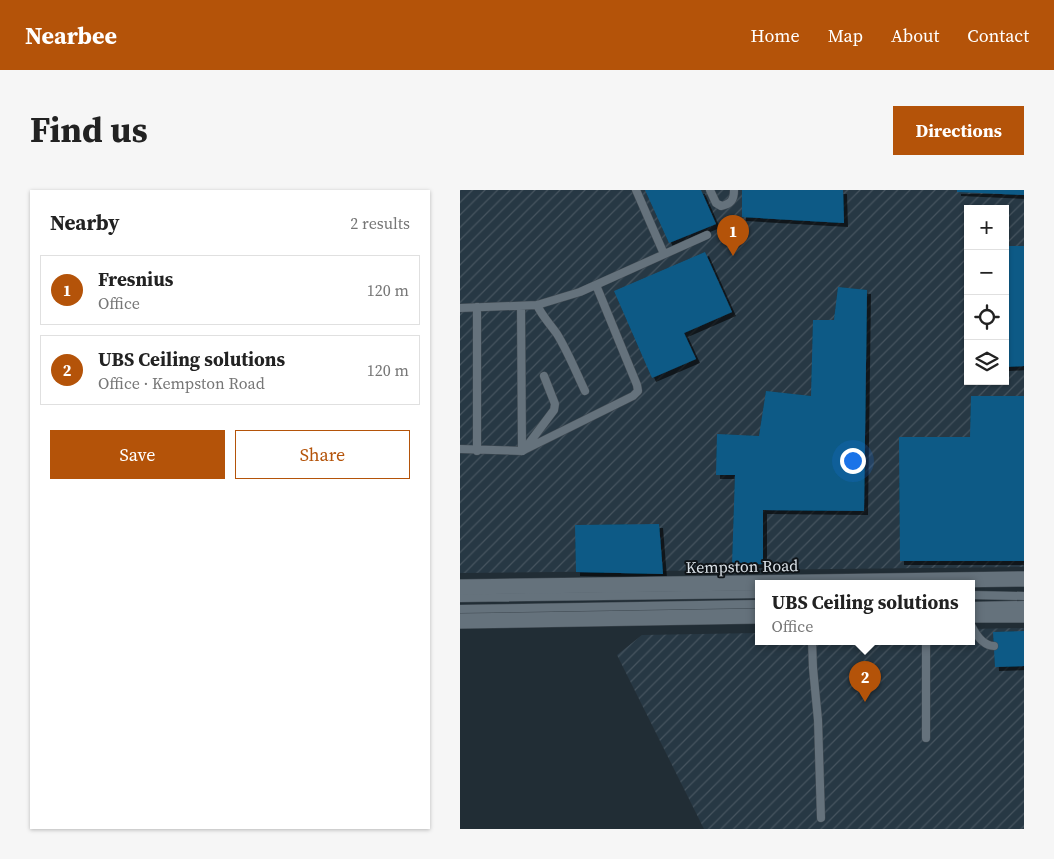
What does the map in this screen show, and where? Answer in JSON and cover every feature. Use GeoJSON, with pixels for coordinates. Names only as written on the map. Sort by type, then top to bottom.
{"type":"FeatureCollection","features":[{"type":"Feature","properties":{"kind":"main road","name":"Kempston Road"},"geometry":{"type":"LineString","coordinates":[[954,580],[1024,579]]}},
{"type":"Feature","properties":{"kind":"main road","name":"Kempston Road"},"geometry":{"type":"LineString","coordinates":[[460,587],[755,583]]}},
{"type":"Feature","properties":{"kind":"main road"},"geometry":{"type":"LineString","coordinates":[[975,615],[1024,615]]}},
{"type":"Feature","properties":{"kind":"main road"},"geometry":{"type":"LineString","coordinates":[[460,621],[755,616]]}},
{"type":"Feature","properties":{"kind":"lane"},"geometry":{"type":"LineString","coordinates":[[636,190],[664,254]]}},
{"type":"Feature","properties":{"kind":"lane"},"geometry":{"type":"LineString","coordinates":[[710,190],[716,203],[721,206],[728,205],[732,200],[734,190]]}},
{"type":"Feature","properties":{"kind":"lane"},"geometry":{"type":"LineString","coordinates":[[460,308],[536,305],[580,292],[707,235]]}},
{"type":"Feature","properties":{"kind":"lane"},"geometry":{"type":"LineString","coordinates":[[460,449],[522,451],[633,396],[638,391],[638,385],[596,285]]}},
{"type":"Feature","properties":{"kind":"lane"},"geometry":{"type":"LineString","coordinates":[[536,305],[542,316],[555,331],[584,391]]}},
{"type":"Feature","properties":{"kind":"lane"},"geometry":{"type":"LineString","coordinates":[[521,306],[522,451]]}},
{"type":"Feature","properties":{"kind":"lane"},"geometry":{"type":"LineString","coordinates":[[477,307],[477,451]]}},
{"type":"Feature","properties":{"kind":"lane"},"geometry":{"type":"LineString","coordinates":[[522,451],[554,410],[555,404],[544,376]]}},
{"type":"Feature","properties":{"kind":"lane"},"geometry":{"type":"LineString","coordinates":[[460,598],[755,594]]}},
{"type":"Feature","properties":{"kind":"lane"},"geometry":{"type":"LineString","coordinates":[[975,596],[1024,596]]}},
{"type":"Feature","properties":{"kind":"lane"},"geometry":{"type":"LineString","coordinates":[[460,609],[755,604]]}},
{"type":"Feature","properties":{"kind":"lane"},"geometry":{"type":"LineString","coordinates":[[975,606],[1024,605]]}},
{"type":"Feature","properties":{"kind":"lane"},"geometry":{"type":"LineString","coordinates":[[975,631],[982,641],[989,646],[994,646]]}},
{"type":"Feature","properties":{"kind":"lane"},"geometry":{"type":"LineString","coordinates":[[812,645],[812,668],[818,720],[821,818]]}},
{"type":"Feature","properties":{"kind":"lane"},"geometry":{"type":"LineString","coordinates":[[926,645],[926,738]]}},
{"type":"Feature","properties":{"kind":"shaded area"},"geometry":{"type":"Polygon","coordinates":[[[460,190],[1024,190],[1024,567],[460,573],[460,190]]]}},
{"type":"Feature","properties":{"kind":"shaded area"},"geometry":{"type":"Polygon","coordinates":[[[1024,628],[1024,829],[704,829],[617,655],[642,635],[755,633],[755,645],[975,645],[975,629],[1024,628]]]}},
{"type":"Feature","properties":{"kind":"building"},"geometry":{"type":"Polygon","coordinates":[[[645,190],[701,190],[716,224],[669,243],[645,190]]]}},
{"type":"Feature","properties":{"kind":"building"},"geometry":{"type":"Polygon","coordinates":[[[742,190],[843,190],[844,223],[742,217],[742,190]]]}},
{"type":"Feature","properties":{"kind":"building"},"geometry":{"type":"Polygon","coordinates":[[[957,190],[1024,190],[1024,195],[957,192],[957,190]]]}},
{"type":"Feature","properties":{"kind":"building"},"geometry":{"type":"Polygon","coordinates":[[[1009,246],[1024,246],[1024,366],[1009,367],[1009,246]]]}},
{"type":"Feature","properties":{"kind":"building"},"geometry":{"type":"Polygon","coordinates":[[[705,252],[732,312],[684,333],[696,359],[652,378],[614,291],[705,252]]]}},
{"type":"Feature","properties":{"kind":"building"},"geometry":{"type":"Polygon","coordinates":[[[838,287],[867,290],[864,511],[763,510],[763,564],[732,565],[735,475],[716,475],[717,434],[759,436],[766,391],[811,396],[813,320],[834,320],[838,287]]]}},
{"type":"Feature","properties":{"kind":"building"},"geometry":{"type":"Polygon","coordinates":[[[971,396],[1024,396],[1024,561],[900,561],[899,437],[970,437],[971,396]]]}},
{"type":"Feature","properties":{"kind":"building"},"geometry":{"type":"Polygon","coordinates":[[[659,524],[663,574],[576,572],[575,525],[659,524]]]}},
{"type":"Feature","properties":{"kind":"building"},"geometry":{"type":"Polygon","coordinates":[[[1024,631],[1024,666],[995,667],[993,632],[1024,631]]]}},
{"type":"Feature","properties":{"kind":"place","name":"Fresnius"},"geometry":{"type":"Point","coordinates":[733,256]}},
{"type":"Feature","properties":{"kind":"place","name":"UBS Ceiling solutions"},"geometry":{"type":"Point","coordinates":[865,702]}}]}
